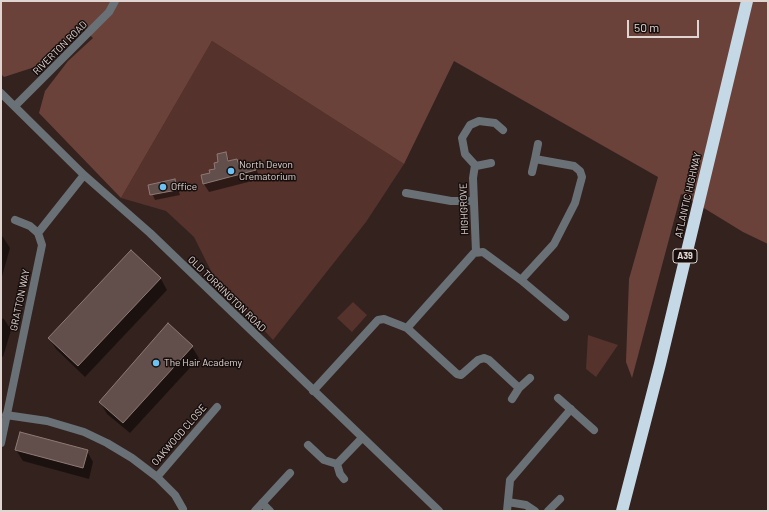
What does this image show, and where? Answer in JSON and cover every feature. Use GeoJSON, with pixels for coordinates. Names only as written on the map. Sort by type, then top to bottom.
{"type":"FeatureCollection","features":[{"type":"Feature","properties":{"kind":"highway","name":"ATLANTIC HIGHWAY"},"geometry":{"type":"LineString","coordinates":[[622,511],[747,1]]}},
{"type":"Feature","properties":{"kind":"street","name":"RIVERTON ROAD"},"geometry":{"type":"LineString","coordinates":[[15,106],[109,12],[115,1]]}},
{"type":"Feature","properties":{"kind":"street","name":"OLD TORRINGTON ROAD"},"geometry":{"type":"LineString","coordinates":[[1,93],[84,175],[150,233],[435,510]]}},
{"type":"Feature","properties":{"kind":"street"},"geometry":{"type":"LineString","coordinates":[[492,163],[476,166],[465,154],[462,146],[462,138],[465,131],[474,122],[486,120],[495,123],[503,130]]}},
{"type":"Feature","properties":{"kind":"street"},"geometry":{"type":"LineString","coordinates":[[532,172],[538,144]]}},
{"type":"Feature","properties":{"kind":"street"},"geometry":{"type":"LineString","coordinates":[[521,280],[554,244],[575,203],[582,178],[580,172],[574,166],[535,159]]}},
{"type":"Feature","properties":{"kind":"street","name":"HIGHGROVE"},"geometry":{"type":"LineString","coordinates":[[476,166],[473,178],[476,252]]}},
{"type":"Feature","properties":{"kind":"street"},"geometry":{"type":"LineString","coordinates":[[15,220],[30,226],[38,233],[84,175]]}},
{"type":"Feature","properties":{"kind":"street"},"geometry":{"type":"LineString","coordinates":[[406,193],[451,201],[474,201]]}},
{"type":"Feature","properties":{"kind":"street","name":"GRATTON WAY"},"geometry":{"type":"LineString","coordinates":[[1,443],[16,363],[32,296],[42,245],[38,233]]}},
{"type":"Feature","properties":{"kind":"street"},"geometry":{"type":"LineString","coordinates":[[407,328],[470,256],[476,252],[483,252],[521,280],[565,317]]}},
{"type":"Feature","properties":{"kind":"street"},"geometry":{"type":"LineString","coordinates":[[313,391],[378,320],[384,319],[407,328],[457,374],[461,375],[478,360],[484,358],[489,360],[519,388]]}},
{"type":"Feature","properties":{"kind":"street"},"geometry":{"type":"LineString","coordinates":[[512,399],[519,388],[530,378]]}},
{"type":"Feature","properties":{"kind":"street"},"geometry":{"type":"LineString","coordinates":[[558,398],[594,430]]}},
{"type":"Feature","properties":{"kind":"street","name":"OAKWOOD CLOSE"},"geometry":{"type":"LineString","coordinates":[[157,476],[217,408]]}},
{"type":"Feature","properties":{"kind":"street"},"geometry":{"type":"LineString","coordinates":[[507,511],[510,480],[571,410]]}},
{"type":"Feature","properties":{"kind":"street","name":"OAKWOOD CLOSE"},"geometry":{"type":"LineString","coordinates":[[6,415],[47,421],[84,432],[132,458],[157,476],[175,495],[183,509]]}},
{"type":"Feature","properties":{"kind":"street"},"geometry":{"type":"LineString","coordinates":[[337,464],[362,438]]}},
{"type":"Feature","properties":{"kind":"street"},"geometry":{"type":"LineString","coordinates":[[308,446],[324,460],[337,464]]}},
{"type":"Feature","properties":{"kind":"street"},"geometry":{"type":"LineString","coordinates":[[337,464],[340,474],[344,479]]}},
{"type":"Feature","properties":{"kind":"street"},"geometry":{"type":"LineString","coordinates":[[255,511],[290,473]]}},
{"type":"Feature","properties":{"kind":"street"},"geometry":{"type":"LineString","coordinates":[[548,511],[560,499]]}},
{"type":"Feature","properties":{"kind":"street"},"geometry":{"type":"LineString","coordinates":[[508,502],[526,505],[535,511]]}},
{"type":"Feature","properties":{"kind":"street"},"geometry":{"type":"LineString","coordinates":[[262,503],[270,511]]}},
{"type":"Feature","properties":{"kind":"shaded area"},"geometry":{"type":"Polygon","coordinates":[[[1,1],[768,1],[768,244],[743,232],[681,194],[632,378],[626,362],[629,279],[658,177],[454,61],[404,164],[212,41],[121,198],[39,113],[45,91],[68,61],[93,38],[81,26],[41,65],[4,77],[1,74],[1,1]]]}},
{"type":"Feature","properties":{"kind":"shaded area","name":"North Devon Crematorium"},"geometry":{"type":"Polygon","coordinates":[[[212,41],[404,164],[366,222],[273,340],[213,275],[194,237],[166,211],[121,198],[212,41]]]}},
{"type":"Feature","properties":{"kind":"shaded area"},"geometry":{"type":"Polygon","coordinates":[[[353,302],[367,315],[352,332],[337,318],[353,302]]]}},
{"type":"Feature","properties":{"kind":"shaded area"},"geometry":{"type":"Polygon","coordinates":[[[588,335],[618,345],[596,377],[586,369],[588,335]]]}},
{"type":"Feature","properties":{"kind":"building","name":"North Devon Crematorium"},"geometry":{"type":"Polygon","coordinates":[[[226,152],[228,161],[237,159],[239,165],[254,162],[256,170],[203,184],[201,175],[210,173],[209,170],[215,169],[214,163],[218,162],[217,154],[226,152]]]}},
{"type":"Feature","properties":{"kind":"building","name":"Office"},"geometry":{"type":"Polygon","coordinates":[[[175,179],[177,190],[150,195],[148,185],[175,179]]]}},
{"type":"Feature","properties":{"kind":"building"},"geometry":{"type":"Polygon","coordinates":[[[131,250],[161,278],[78,366],[48,338],[131,250]]]}},
{"type":"Feature","properties":{"kind":"building","name":"The Hair Academy"},"geometry":{"type":"Polygon","coordinates":[[[168,323],[193,346],[123,423],[99,402],[168,323]]]}},
{"type":"Feature","properties":{"kind":"building"},"geometry":{"type":"Polygon","coordinates":[[[20,432],[88,450],[83,468],[15,450],[20,432]]]}},
{"type":"Feature","properties":{"kind":"place","name":"North Devon Crematorium"},"geometry":{"type":"Point","coordinates":[231,171]}},
{"type":"Feature","properties":{"kind":"place","name":"Office"},"geometry":{"type":"Point","coordinates":[163,187]}},
{"type":"Feature","properties":{"kind":"place","name":"The Hair Academy"},"geometry":{"type":"Point","coordinates":[156,363]}}]}
